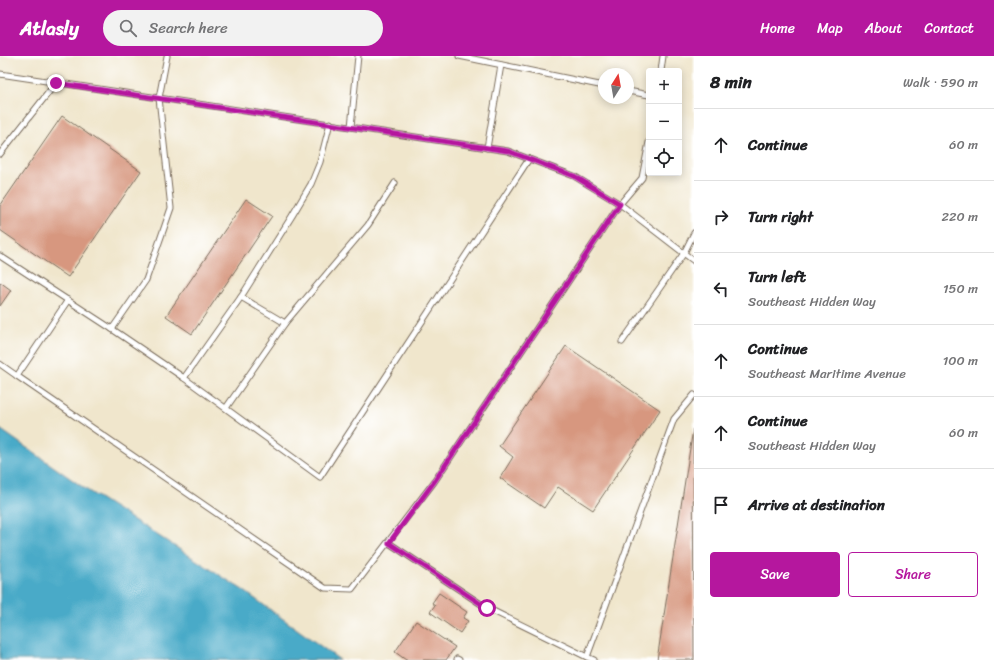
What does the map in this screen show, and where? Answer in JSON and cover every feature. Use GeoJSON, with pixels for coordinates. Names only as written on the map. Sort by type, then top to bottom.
{"type":"FeatureCollection","features":[{"type":"Feature","properties":{"kind":"lane"},"geometry":{"type":"LineString","coordinates":[[112,328],[146,280],[171,208],[159,98],[167,56]]}},
{"type":"Feature","properties":{"kind":"lane"},"geometry":{"type":"LineString","coordinates":[[351,127],[358,56]]}},
{"type":"Feature","properties":{"kind":"lane"},"geometry":{"type":"LineString","coordinates":[[459,56],[598,85]]}},
{"type":"Feature","properties":{"kind":"lane"},"geometry":{"type":"LineString","coordinates":[[661,68],[663,56]]}},
{"type":"Feature","properties":{"kind":"lane"},"geometry":{"type":"LineString","coordinates":[[486,148],[501,64]]}},
{"type":"Feature","properties":{"kind":"lane"},"geometry":{"type":"LineString","coordinates":[[0,74],[508,151],[574,176],[620,204],[694,261]]}},
{"type":"Feature","properties":{"kind":"lane"},"geometry":{"type":"LineString","coordinates":[[0,154],[56,83]]}},
{"type":"Feature","properties":{"kind":"lane"},"geometry":{"type":"LineString","coordinates":[[634,92],[646,94]]}},
{"type":"Feature","properties":{"kind":"lane"},"geometry":{"type":"LineString","coordinates":[[184,378],[241,297],[311,184],[320,162],[330,123]]}},
{"type":"Feature","properties":{"kind":"lane"},"geometry":{"type":"LineString","coordinates":[[0,364],[325,588],[352,589],[389,543],[439,475],[620,204],[642,178],[646,157]]}},
{"type":"Feature","properties":{"kind":"lane"},"geometry":{"type":"LineString","coordinates":[[0,256],[112,328],[226,408],[320,477],[529,159]]}},
{"type":"Feature","properties":{"kind":"lane"},"geometry":{"type":"LineString","coordinates":[[226,408],[286,323],[368,225],[394,183]]}},
{"type":"Feature","properties":{"kind":"lane"},"geometry":{"type":"LineString","coordinates":[[622,342],[684,253],[694,233]]}},
{"type":"Feature","properties":{"kind":"lane"},"geometry":{"type":"LineString","coordinates":[[241,297],[286,323]]}},
{"type":"Feature","properties":{"kind":"lane"},"geometry":{"type":"LineString","coordinates":[[17,376],[68,300]]}},
{"type":"Feature","properties":{"kind":"lane"},"geometry":{"type":"LineString","coordinates":[[587,657],[674,419],[694,395]]}},
{"type":"Feature","properties":{"kind":"lane"},"geometry":{"type":"LineString","coordinates":[[389,543],[487,608],[594,660]]}},
{"type":"Feature","properties":{"kind":"water"},"geometry":{"type":"Polygon","coordinates":[[[0,429],[87,490],[243,590],[340,660],[0,660],[0,429]]]}},
{"type":"Feature","properties":{"kind":"building"},"geometry":{"type":"Polygon","coordinates":[[[62,116],[141,171],[68,277],[0,230],[0,206],[62,116]]]}},
{"type":"Feature","properties":{"kind":"building"},"geometry":{"type":"Polygon","coordinates":[[[246,199],[272,216],[192,334],[166,316],[246,199]]]}},
{"type":"Feature","properties":{"kind":"building"},"geometry":{"type":"Polygon","coordinates":[[[0,282],[11,290],[0,306],[0,282]]]}},
{"type":"Feature","properties":{"kind":"building"},"geometry":{"type":"Polygon","coordinates":[[[566,346],[660,410],[593,510],[558,487],[544,508],[500,478],[513,457],[499,446],[566,346]]]}},
{"type":"Feature","properties":{"kind":"building"},"geometry":{"type":"Polygon","coordinates":[[[693,429],[694,660],[657,660],[693,429]]]}},
{"type":"Feature","properties":{"kind":"building"},"geometry":{"type":"Polygon","coordinates":[[[439,593],[467,612],[463,618],[468,621],[460,633],[430,612],[435,605],[432,603],[439,593]]]}},
{"type":"Feature","properties":{"kind":"building"},"geometry":{"type":"Polygon","coordinates":[[[416,621],[455,647],[446,660],[406,660],[395,652],[416,621]]]}},
{"type":"Feature","properties":{"kind":"route"},"geometry":{"type":"LineString","coordinates":[[56,83],[330,123],[508,151],[574,176],[620,204],[434,482],[389,543],[487,608]]}}]}
